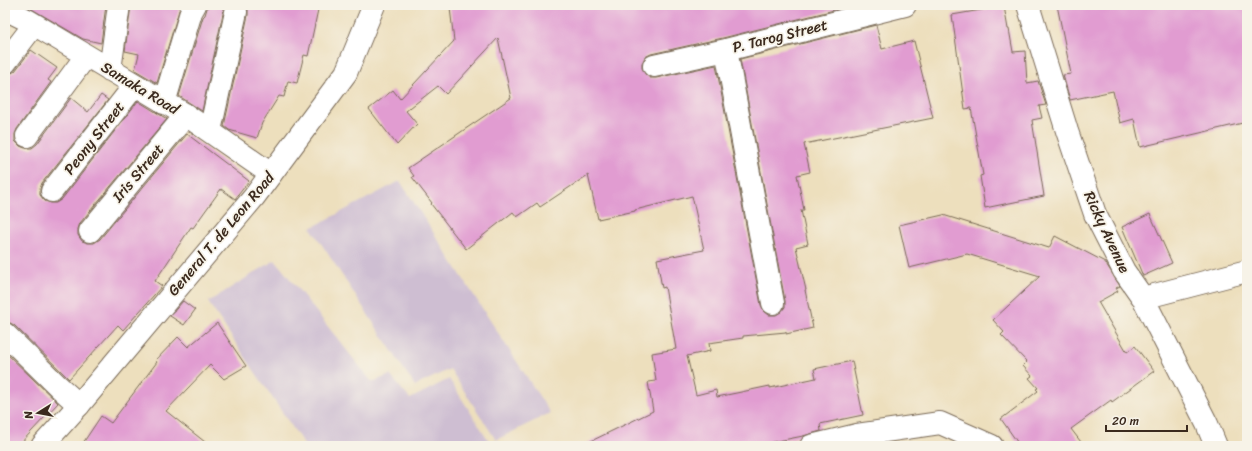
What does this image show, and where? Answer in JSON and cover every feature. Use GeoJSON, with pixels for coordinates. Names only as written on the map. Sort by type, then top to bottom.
{"type":"FeatureCollection","features":[{"type":"Feature","properties":{"kind":"street"},"geometry":{"type":"LineString","coordinates":[[110,70],[119,5]]}},
{"type":"Feature","properties":{"kind":"street"},"geometry":{"type":"LineString","coordinates":[[164,103],[191,12],[195,5]]}},
{"type":"Feature","properties":{"kind":"street","name":"General T. de Leon Road"},"geometry":{"type":"LineString","coordinates":[[42,446],[79,405],[254,197],[346,72],[374,5]]}},
{"type":"Feature","properties":{"kind":"street","name":"P. Tarog Street"},"geometry":{"type":"LineString","coordinates":[[654,66],[726,50],[905,5]]}},
{"type":"Feature","properties":{"kind":"street","name":"Ricky Avenue"},"geometry":{"type":"LineString","coordinates":[[1028,5],[1067,131],[1095,214],[1124,271],[1143,298],[1207,424],[1216,446]]}},
{"type":"Feature","properties":{"kind":"street","name":"Samaka Road"},"geometry":{"type":"LineString","coordinates":[[5,8],[30,17],[86,56],[186,115],[271,174]]}},
{"type":"Feature","properties":{"kind":"street"},"geometry":{"type":"LineString","coordinates":[[210,131],[236,12]]}},
{"type":"Feature","properties":{"kind":"street"},"geometry":{"type":"LineString","coordinates":[[5,63],[30,17]]}},
{"type":"Feature","properties":{"kind":"street"},"geometry":{"type":"LineString","coordinates":[[726,50],[773,303]]}},
{"type":"Feature","properties":{"kind":"street"},"geometry":{"type":"LineString","coordinates":[[27,136],[86,56]]}},
{"type":"Feature","properties":{"kind":"street","name":"Peony Street"},"geometry":{"type":"LineString","coordinates":[[52,191],[135,85]]}},
{"type":"Feature","properties":{"kind":"street","name":"Iris Street"},"geometry":{"type":"LineString","coordinates":[[90,231],[186,115]]}},
{"type":"Feature","properties":{"kind":"street"},"geometry":{"type":"LineString","coordinates":[[1143,298],[1247,271]]}},
{"type":"Feature","properties":{"kind":"street"},"geometry":{"type":"LineString","coordinates":[[5,334],[79,405]]}},
{"type":"Feature","properties":{"kind":"street"},"geometry":{"type":"LineString","coordinates":[[812,446],[858,440],[940,423],[992,446]]}},
{"type":"Feature","properties":{"kind":"shaded area"},"geometry":{"type":"Polygon","coordinates":[[[400,181],[550,413],[496,440],[450,369],[415,386],[311,228],[400,181]]]}},
{"type":"Feature","properties":{"kind":"shaded area"},"geometry":{"type":"Polygon","coordinates":[[[275,260],[372,382],[390,375],[410,399],[449,379],[491,444],[488,446],[305,446],[208,302],[275,260]]]}},
{"type":"Feature","properties":{"kind":"building"},"geometry":{"type":"Polygon","coordinates":[[[25,5],[106,5],[101,43],[83,39],[25,5]]]}},
{"type":"Feature","properties":{"kind":"building"},"geometry":{"type":"Polygon","coordinates":[[[131,5],[175,5],[180,7],[157,83],[135,70],[139,54],[125,51],[131,5]]]}},
{"type":"Feature","properties":{"kind":"building"},"geometry":{"type":"Polygon","coordinates":[[[208,5],[226,5],[202,111],[179,96],[208,5]]]}},
{"type":"Feature","properties":{"kind":"building"},"geometry":{"type":"Polygon","coordinates":[[[246,5],[319,5],[308,56],[304,55],[297,83],[288,81],[284,97],[279,96],[262,123],[257,138],[229,130],[224,126],[248,15],[246,5]]]}},
{"type":"Feature","properties":{"kind":"building"},"geometry":{"type":"Polygon","coordinates":[[[474,5],[854,5],[723,38],[651,54],[645,57],[642,63],[642,68],[645,74],[650,78],[716,65],[761,305],[764,311],[769,315],[776,315],[781,312],[785,307],[785,301],[740,59],[876,25],[882,49],[914,41],[933,118],[804,144],[810,172],[797,175],[804,210],[801,210],[808,244],[796,247],[813,328],[786,334],[786,332],[743,336],[743,338],[709,343],[710,351],[687,356],[696,395],[716,390],[717,397],[816,378],[814,369],[852,361],[863,415],[820,424],[821,431],[753,446],[581,446],[653,411],[648,382],[656,381],[652,353],[676,349],[665,287],[662,288],[657,259],[704,250],[692,196],[598,219],[588,175],[540,207],[537,203],[517,217],[513,212],[466,249],[431,204],[432,203],[412,177],[414,176],[408,168],[511,98],[498,38],[446,94],[438,86],[406,111],[417,124],[397,145],[369,109],[393,90],[400,99],[454,41],[450,8],[474,5]]]}},
{"type":"Feature","properties":{"kind":"building"},"geometry":{"type":"Polygon","coordinates":[[[1057,5],[1247,5],[1247,122],[1140,147],[1134,119],[1120,123],[1113,91],[1070,100],[1063,75],[1071,74],[1057,5]]]}},
{"type":"Feature","properties":{"kind":"building"},"geometry":{"type":"Polygon","coordinates":[[[1004,6],[1013,52],[1025,51],[1027,83],[1038,81],[1046,105],[1039,106],[1042,118],[1032,120],[1044,196],[985,208],[980,176],[983,175],[971,108],[965,109],[952,15],[1004,6]]]}},
{"type":"Feature","properties":{"kind":"building"},"geometry":{"type":"Polygon","coordinates":[[[31,50],[57,68],[48,80],[51,82],[17,129],[15,141],[20,146],[32,148],[37,144],[71,98],[88,112],[101,95],[108,100],[42,183],[40,195],[45,201],[56,203],[62,199],[138,101],[167,119],[80,223],[78,235],[82,241],[94,243],[100,239],[187,134],[249,181],[235,199],[221,189],[193,228],[191,227],[155,281],[162,286],[123,330],[118,325],[69,379],[14,325],[5,322],[5,75],[15,71],[31,50]]]}},
{"type":"Feature","properties":{"kind":"building"},"geometry":{"type":"Polygon","coordinates":[[[1150,214],[1172,263],[1143,276],[1122,227],[1150,214]]]}},
{"type":"Feature","properties":{"kind":"building"},"geometry":{"type":"Polygon","coordinates":[[[943,215],[1049,248],[1055,236],[1105,262],[1120,286],[1116,288],[1118,291],[1098,302],[1127,352],[1135,346],[1154,371],[1112,402],[1111,400],[1071,429],[1084,446],[1020,446],[1001,419],[1038,391],[1036,389],[1038,388],[1029,378],[1032,376],[1023,366],[1027,362],[1001,335],[1004,332],[993,320],[1040,276],[967,254],[909,268],[899,225],[943,215]]]}},
{"type":"Feature","properties":{"kind":"building"},"geometry":{"type":"Polygon","coordinates":[[[183,301],[195,310],[184,325],[170,316],[183,301]]]}},
{"type":"Feature","properties":{"kind":"building"},"geometry":{"type":"Polygon","coordinates":[[[217,323],[246,366],[224,379],[210,365],[166,411],[210,446],[81,446],[101,416],[111,423],[157,362],[155,361],[178,337],[188,347],[217,323]]]}},
{"type":"Feature","properties":{"kind":"building"},"geometry":{"type":"Polygon","coordinates":[[[5,352],[58,403],[18,446],[5,446],[5,352]]]}}]}
